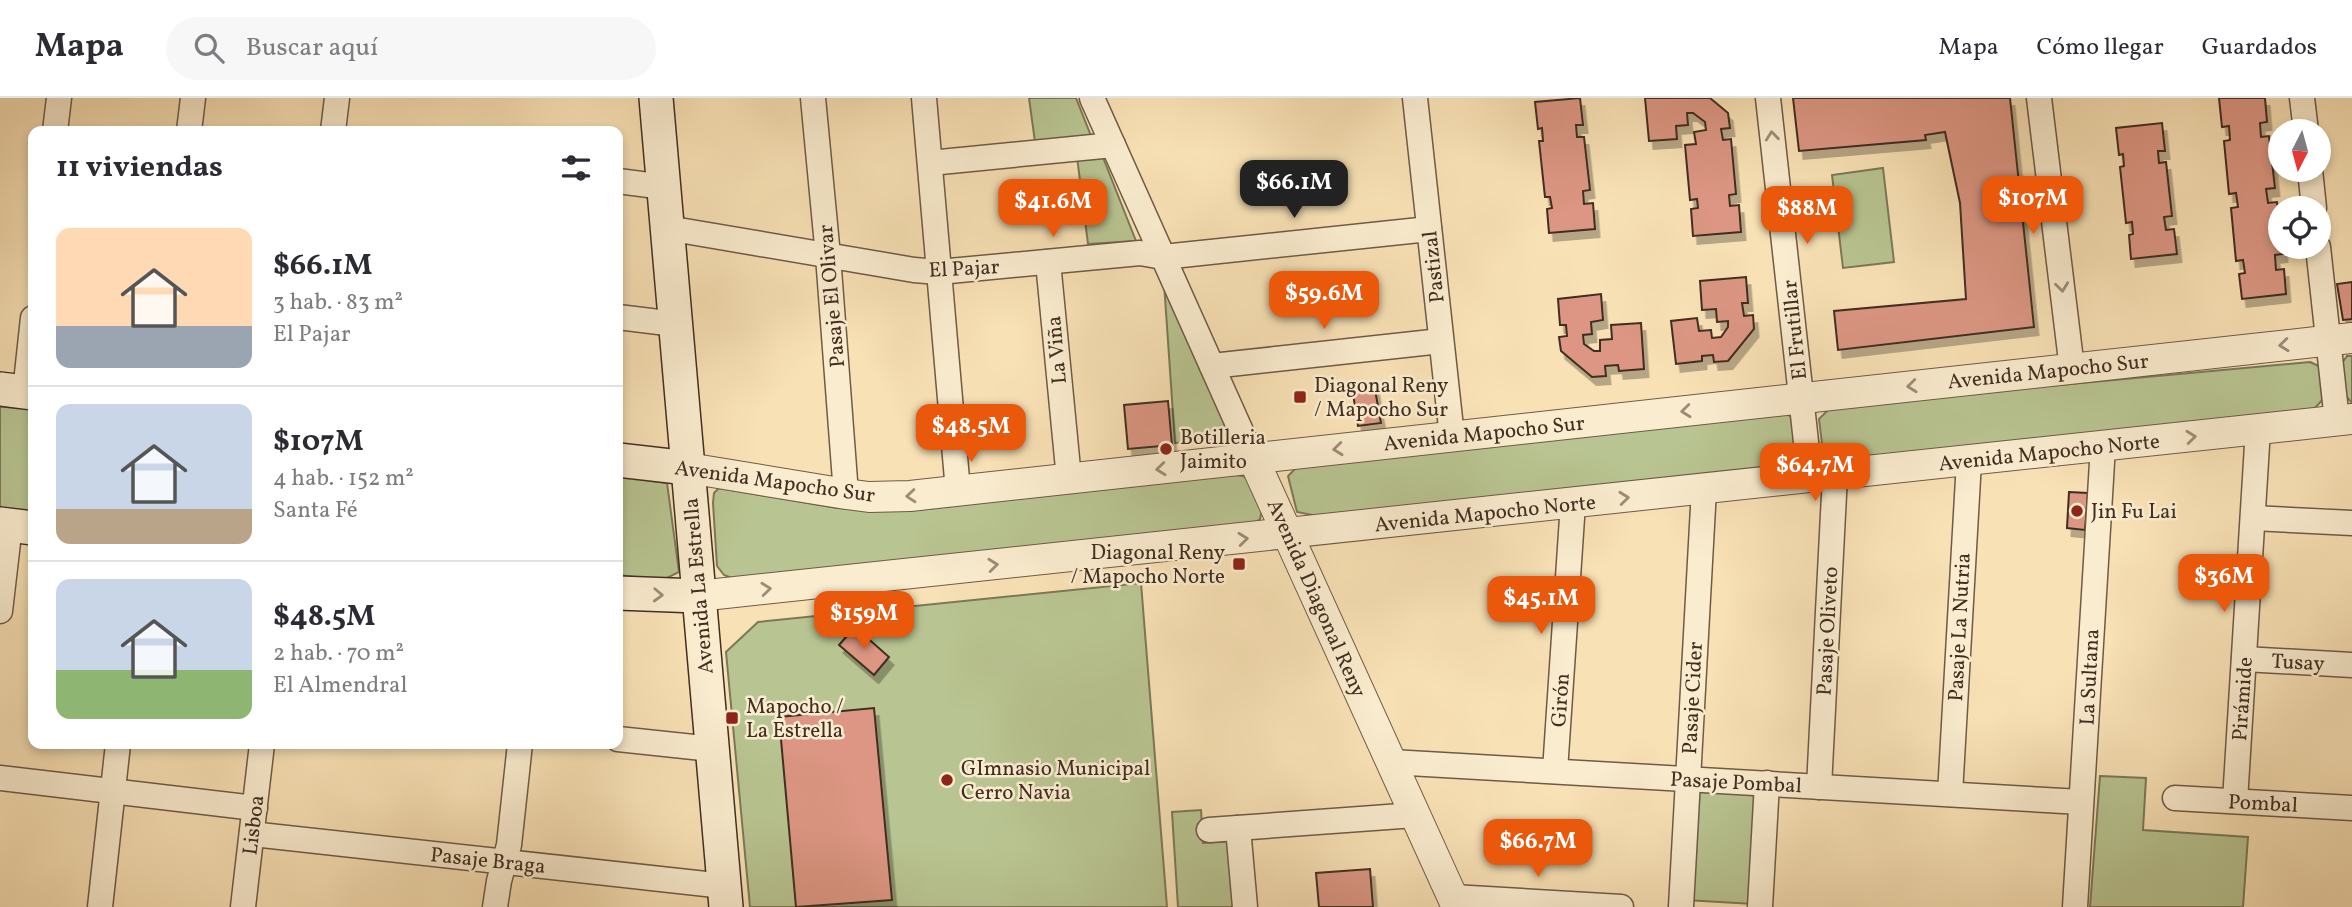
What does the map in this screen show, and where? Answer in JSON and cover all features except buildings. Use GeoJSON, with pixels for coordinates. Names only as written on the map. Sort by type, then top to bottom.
{"type":"FeatureCollection","features":[{"type":"Feature","properties":{"kind":"main road","name":"Avenida La Estrella"},"geometry":{"type":"LineString","coordinates":[[656,98],[725,896]]}},
{"type":"Feature","properties":{"kind":"main road","name":"Avenida Mapocho Sur"},"geometry":{"type":"LineString","coordinates":[[623,461],[688,468]]}},
{"type":"Feature","properties":{"kind":"main road","name":"Avenida Mapocho Norte"},"geometry":{"type":"LineString","coordinates":[[623,593],[698,596]]}},
{"type":"Feature","properties":{"kind":"street"},"geometry":{"type":"LineString","coordinates":[[56,126],[60,98]]}},
{"type":"Feature","properties":{"kind":"street"},"geometry":{"type":"LineString","coordinates":[[190,126],[193,98]]}},
{"type":"Feature","properties":{"kind":"street"},"geometry":{"type":"LineString","coordinates":[[334,126],[337,98]]}},
{"type":"Feature","properties":{"kind":"street","name":"Pasaje El Olivar"},"geometry":{"type":"LineString","coordinates":[[813,98],[846,494]]}},
{"type":"Feature","properties":{"kind":"street"},"geometry":{"type":"LineString","coordinates":[[924,98],[958,491]]}},
{"type":"Feature","properties":{"kind":"street","name":"Avenida Diagonal Reny"},"geometry":{"type":"LineString","coordinates":[[1092,98],[1455,902]]}},
{"type":"Feature","properties":{"kind":"street","name":"Pastizal"},"geometry":{"type":"LineString","coordinates":[[1415,98],[1452,436]]}},
{"type":"Feature","properties":{"kind":"street","name":"El Frutillar"},"geometry":{"type":"LineString","coordinates":[[1768,98],[1802,398],[1823,477]]}},
{"type":"Feature","properties":{"kind":"street"},"geometry":{"type":"LineString","coordinates":[[2039,98],[2072,369]]}},
{"type":"Feature","properties":{"kind":"street"},"geometry":{"type":"LineString","coordinates":[[2302,98],[2305,119]]}},
{"type":"Feature","properties":{"kind":"street"},"geometry":{"type":"LineString","coordinates":[[930,163],[1113,145]]}},
{"type":"Feature","properties":{"kind":"street"},"geometry":{"type":"LineString","coordinates":[[623,182],[664,187]]}},
{"type":"Feature","properties":{"kind":"street","name":"El Pajar"},"geometry":{"type":"LineString","coordinates":[[667,228],[939,272],[1140,253],[1163,257],[1429,229]]}},
{"type":"Feature","properties":{"kind":"street"},"geometry":{"type":"LineString","coordinates":[[2321,259],[2340,339],[2344,420]]}},
{"type":"Feature","properties":{"kind":"street","name":"La Viña"},"geometry":{"type":"LineString","coordinates":[[1048,262],[1069,479]]}},
{"type":"Feature","properties":{"kind":"street"},"geometry":{"type":"LineString","coordinates":[[623,318],[676,324]]}},
{"type":"Feature","properties":{"kind":"street","name":"Avenida Mapocho Sur"},"geometry":{"type":"LineString","coordinates":[[688,468],[846,494],[893,497],[2340,339]]}},
{"type":"Feature","properties":{"kind":"street"},"geometry":{"type":"LineString","coordinates":[[1212,366],[1441,341]]}},
{"type":"Feature","properties":{"kind":"street"},"geometry":{"type":"LineString","coordinates":[[19,391],[28,344]]}},
{"type":"Feature","properties":{"kind":"street","name":"Avenida Mapocho Norte"},"geometry":{"type":"LineString","coordinates":[[698,596],[2344,420]]}},
{"type":"Feature","properties":{"kind":"street","name":"Pirámide"},"geometry":{"type":"LineString","coordinates":[[2235,801],[2258,429]]}},
{"type":"Feature","properties":{"kind":"street","name":"La Sultana"},"geometry":{"type":"LineString","coordinates":[[2075,907],[2103,446]]}},
{"type":"Feature","properties":{"kind":"street","name":"Pasaje La Nutria"},"geometry":{"type":"LineString","coordinates":[[1950,794],[1969,461]]}},
{"type":"Feature","properties":{"kind":"street","name":"Pasaje Oliveto"},"geometry":{"type":"LineString","coordinates":[[1819,787],[1823,477]]}},
{"type":"Feature","properties":{"kind":"street","name":"Pasaje Cider"},"geometry":{"type":"LineString","coordinates":[[1681,907],[1704,489]]}},
{"type":"Feature","properties":{"kind":"street","name":"Girón"},"geometry":{"type":"LineString","coordinates":[[1555,771],[1573,503]]}},
{"type":"Feature","properties":{"kind":"street"},"geometry":{"type":"LineString","coordinates":[[2253,518],[2352,523]]}},
{"type":"Feature","properties":{"kind":"street"},"geometry":{"type":"LineString","coordinates":[[0,611],[14,525]]}},
{"type":"Feature","properties":{"kind":"street","name":"Tusay"},"geometry":{"type":"LineString","coordinates":[[2244,659],[2352,665]]}},
{"type":"Feature","properties":{"kind":"street"},"geometry":{"type":"LineString","coordinates":[[623,739],[712,749]]}},
{"type":"Feature","properties":{"kind":"street"},"geometry":{"type":"LineString","coordinates":[[100,907],[117,749]]}},
{"type":"Feature","properties":{"kind":"street","name":"Lisboa"},"geometry":{"type":"LineString","coordinates":[[243,907],[261,749]]}},
{"type":"Feature","properties":{"kind":"street"},"geometry":{"type":"LineString","coordinates":[[495,907],[509,845],[519,749]]}},
{"type":"Feature","properties":{"kind":"street","name":"Pasaje Pombal"},"geometry":{"type":"LineString","coordinates":[[1391,762],[2081,802]]}},
{"type":"Feature","properties":{"kind":"street"},"geometry":{"type":"LineString","coordinates":[[0,778],[255,808]]}},
{"type":"Feature","properties":{"kind":"street"},"geometry":{"type":"LineString","coordinates":[[1760,907],[1767,783]]}},
{"type":"Feature","properties":{"kind":"street","name":"Pombal"},"geometry":{"type":"LineString","coordinates":[[2175,798],[2352,808]]}},
{"type":"Feature","properties":{"kind":"street"},"geometry":{"type":"LineString","coordinates":[[1209,830],[1415,815]]}},
{"type":"Feature","properties":{"kind":"street"},"geometry":{"type":"LineString","coordinates":[[1238,828],[1245,907]]}},
{"type":"Feature","properties":{"kind":"street","name":"Pasaje Braga"},"geometry":{"type":"LineString","coordinates":[[252,834],[504,862],[725,896]]}},
{"type":"Feature","properties":{"kind":"street"},"geometry":{"type":"LineString","coordinates":[[1455,902],[1621,907]]}},
{"type":"Feature","properties":{"kind":"green space"},"geometry":{"type":"Polygon","coordinates":[[[1029,98],[1076,98],[1091,136],[1035,142],[1029,98]]]}},
{"type":"Feature","properties":{"kind":"green space"},"geometry":{"type":"Polygon","coordinates":[[[1102,155],[1136,241],[1088,244],[1077,157],[1102,155]]]}},
{"type":"Feature","properties":{"kind":"green space"},"geometry":{"type":"Polygon","coordinates":[[[1883,168],[1894,262],[1843,268],[1832,175],[1883,168]]]}},
{"type":"Feature","properties":{"kind":"green space"},"geometry":{"type":"Polygon","coordinates":[[[1164,283],[1232,433],[1227,439],[1175,443],[1164,283]]]}},
{"type":"Feature","properties":{"kind":"green space"},"geometry":{"type":"Polygon","coordinates":[[[2347,356],[2352,356],[2352,403],[2344,394],[2340,366],[2347,356]]]}},
{"type":"Feature","properties":{"kind":"green space"},"geometry":{"type":"Polygon","coordinates":[[[2310,362],[2323,368],[2327,395],[2314,409],[1840,460],[1823,452],[1819,419],[1832,406],[2310,362]]]}},
{"type":"Feature","properties":{"kind":"green space"},"geometry":{"type":"Polygon","coordinates":[[[0,400],[28,403],[28,511],[0,508],[0,400]]]}},
{"type":"Feature","properties":{"kind":"green space"},"geometry":{"type":"Polygon","coordinates":[[[1783,412],[1796,419],[1801,457],[1790,465],[1317,516],[1297,512],[1288,476],[1298,466],[1783,412]]]}},
{"type":"Feature","properties":{"kind":"green space"},"geometry":{"type":"Polygon","coordinates":[[[1243,476],[1253,483],[1262,510],[1260,519],[1251,526],[734,579],[724,575],[717,566],[713,503],[714,493],[719,488],[837,508],[907,511],[1243,476]]]}},
{"type":"Feature","properties":{"kind":"green space"},"geometry":{"type":"Polygon","coordinates":[[[623,477],[667,483],[679,572],[663,580],[623,576],[623,477]]]}},
{"type":"Feature","properties":{"kind":"green space","name":"GImnasio Municipal Cerro Navia"},"geometry":{"type":"Polygon","coordinates":[[[1141,583],[1167,907],[750,907],[726,652],[758,622],[1141,583]]]}},
{"type":"Feature","properties":{"kind":"green space"},"geometry":{"type":"Polygon","coordinates":[[[2100,776],[2146,778],[2143,830],[2248,837],[2243,907],[2090,907],[2100,776]]]}},
{"type":"Feature","properties":{"kind":"green space"},"geometry":{"type":"Polygon","coordinates":[[[1695,788],[1760,793],[1753,904],[1686,900],[1695,788]]]}},
{"type":"Feature","properties":{"kind":"green space"},"geometry":{"type":"Polygon","coordinates":[[[1201,810],[1203,843],[1235,841],[1240,907],[1178,907],[1172,812],[1201,810]]]}},
{"type":"Feature","properties":{"kind":"place","name":"Diagonal Reny / Mapocho Sur"},"geometry":{"type":"Point","coordinates":[1300,397]}},
{"type":"Feature","properties":{"kind":"place","name":"Botilleria Jaimito"},"geometry":{"type":"Point","coordinates":[1166,449]}},
{"type":"Feature","properties":{"kind":"place","name":"Jin Fu Lai"},"geometry":{"type":"Point","coordinates":[2077,511]}},
{"type":"Feature","properties":{"kind":"place","name":"Diagonal Reny / Mapocho Norte"},"geometry":{"type":"Point","coordinates":[1239,564]}},
{"type":"Feature","properties":{"kind":"place","name":"Mapocho / La Estrella"},"geometry":{"type":"Point","coordinates":[732,718]}},
{"type":"Feature","properties":{"kind":"place","name":"GImnasio Municipal Cerro Navia"},"geometry":{"type":"Point","coordinates":[947,780]}}]}
